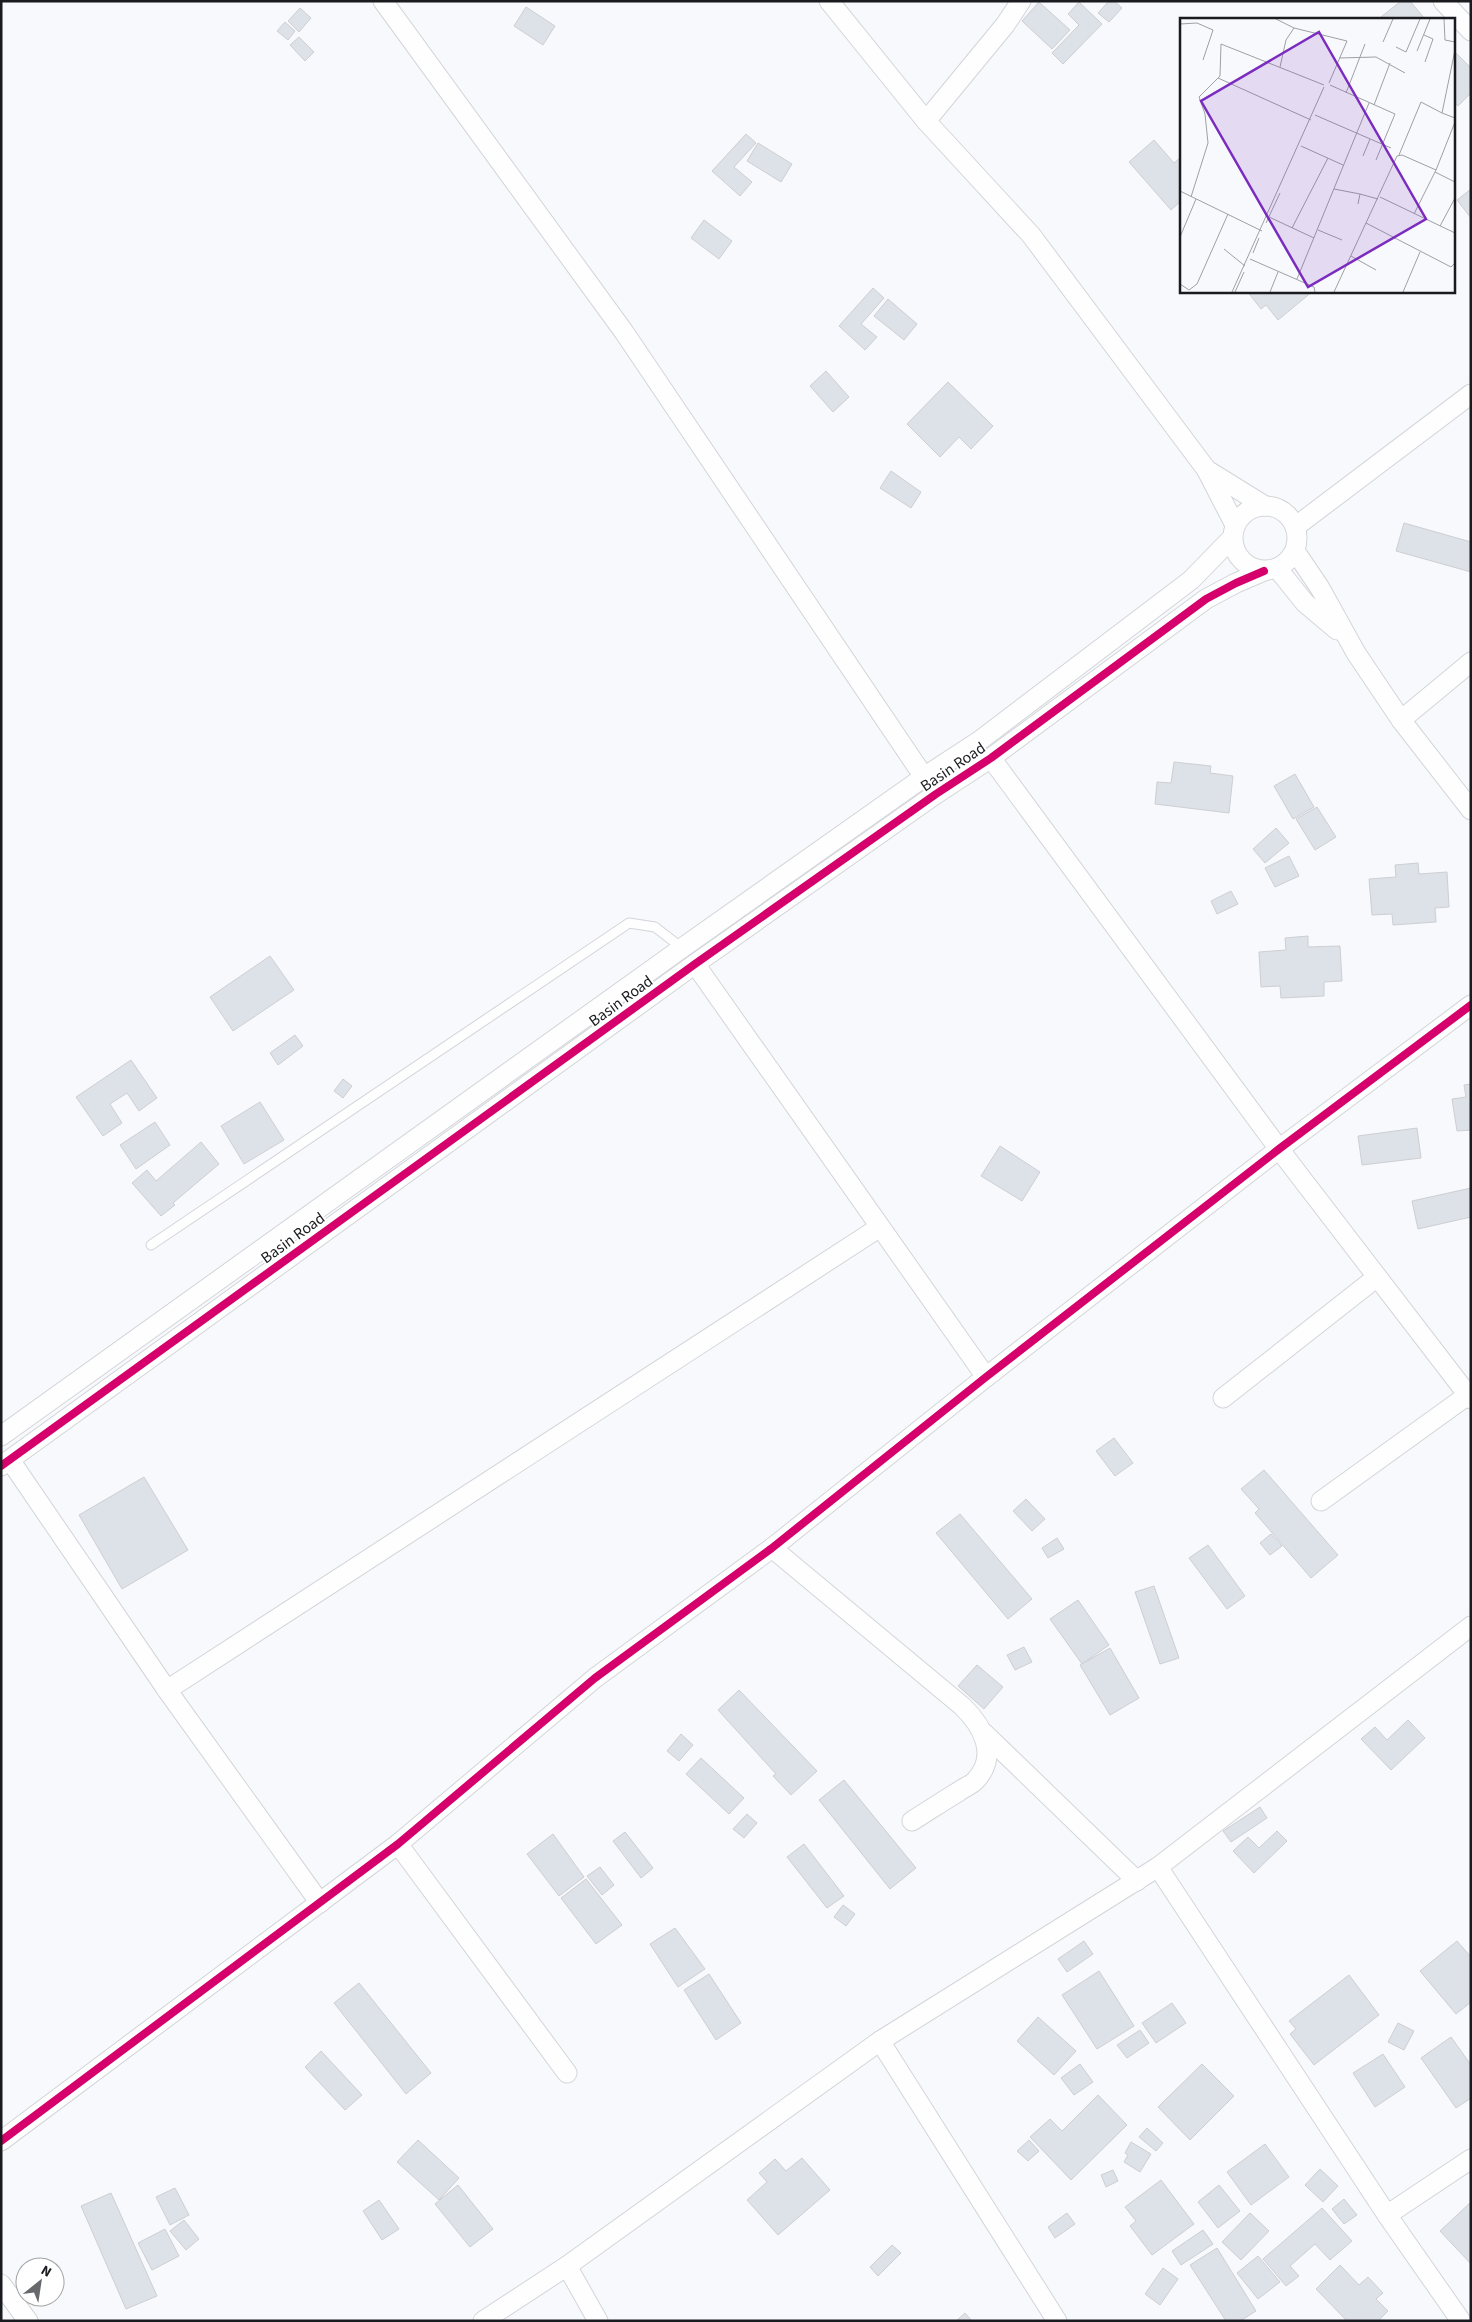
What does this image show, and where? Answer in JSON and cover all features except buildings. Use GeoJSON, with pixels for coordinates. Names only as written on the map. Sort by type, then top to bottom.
{"type":"FeatureCollection","features":[{"type":"Feature","properties":{"kind":"street"},"geometry":{"type":"LineString","coordinates":[[383,1],[624,332],[924,777]]}},
{"type":"Feature","properties":{"kind":"street"},"geometry":{"type":"LineString","coordinates":[[829,1],[926,121],[1031,235],[1206,469],[1234,532],[1235,550],[1242,561],[1252,568],[1271,570],[1288,562],[1294,551],[1297,539],[1295,526],[1288,516],[1278,509],[1265,506],[1206,469]]}},
{"type":"Feature","properties":{"kind":"street"},"geometry":{"type":"LineString","coordinates":[[926,121],[1005,25],[1021,1]]}},
{"type":"Feature","properties":{"kind":"street"},"geometry":{"type":"LineString","coordinates":[[1442,1],[1471,31]]}},
{"type":"Feature","properties":{"kind":"street"},"geometry":{"type":"LineString","coordinates":[[1295,526],[1471,394]]}},
{"type":"Feature","properties":{"kind":"street"},"geometry":{"type":"LineString","coordinates":[[1234,532],[1242,515],[1265,506]]}},
{"type":"Feature","properties":{"kind":"street","name":"Basin Road"},"geometry":{"type":"LineString","coordinates":[[1,1436],[682,948],[924,777],[979,741],[1191,580],[1234,532]]}},
{"type":"Feature","properties":{"kind":"street"},"geometry":{"type":"LineString","coordinates":[[1294,551],[1320,588],[1346,637],[1401,720],[1471,810]]}},
{"type":"Feature","properties":{"kind":"street"},"geometry":{"type":"LineString","coordinates":[[1271,570],[1346,637]]}},
{"type":"Feature","properties":{"kind":"street","name":"Basin Road"},"geometry":{"type":"LineString","coordinates":[[6,1463],[695,964],[928,800],[991,758],[1206,599],[1236,583],[1271,570]]}},
{"type":"Feature","properties":{"kind":"street"},"geometry":{"type":"LineString","coordinates":[[1401,720],[1471,662]]}},
{"type":"Feature","properties":{"kind":"street"},"geometry":{"type":"LineString","coordinates":[[991,758],[1280,1149],[1470,1396],[1321,1501]]}},
{"type":"Feature","properties":{"kind":"street"},"geometry":{"type":"LineString","coordinates":[[695,964],[986,1377]]}},
{"type":"Feature","properties":{"kind":"street"},"geometry":{"type":"LineString","coordinates":[[1,2141],[398,1844],[595,1678],[772,1548],[986,1377],[1280,1149],[1471,1005]]}},
{"type":"Feature","properties":{"kind":"street"},"geometry":{"type":"LineString","coordinates":[[423,1133],[437,1151]]}},
{"type":"Feature","properties":{"kind":"street"},"geometry":{"type":"LineString","coordinates":[[167,1690],[880,1227]]}},
{"type":"Feature","properties":{"kind":"street"},"geometry":{"type":"LineString","coordinates":[[1223,1398],[1377,1276]]}},
{"type":"Feature","properties":{"kind":"street"},"geometry":{"type":"LineString","coordinates":[[6,1463],[320,1903]]}},
{"type":"Feature","properties":{"kind":"street"},"geometry":{"type":"LineString","coordinates":[[772,1548],[962,1706],[974,1718],[984,1733],[1137,1881]]}},
{"type":"Feature","properties":{"kind":"street"},"geometry":{"type":"LineString","coordinates":[[483,2321],[567,2266],[880,2042],[1158,1867],[1471,1626]]}},
{"type":"Feature","properties":{"kind":"street"},"geometry":{"type":"LineString","coordinates":[[912,1821],[975,1781],[983,1766],[987,1749],[984,1733]]}},
{"type":"Feature","properties":{"kind":"street"},"geometry":{"type":"LineString","coordinates":[[398,1844],[567,2073]]}},
{"type":"Feature","properties":{"kind":"street"},"geometry":{"type":"LineString","coordinates":[[1158,1867],[1387,2215],[1461,2321]]}},
{"type":"Feature","properties":{"kind":"street"},"geometry":{"type":"LineString","coordinates":[[880,2042],[1057,2321]]}},
{"type":"Feature","properties":{"kind":"street"},"geometry":{"type":"LineString","coordinates":[[1387,2215],[1471,2158]]}},
{"type":"Feature","properties":{"kind":"street"},"geometry":{"type":"LineString","coordinates":[[567,2266],[598,2321]]}},
{"type":"Feature","properties":{"kind":"street"},"geometry":{"type":"LineString","coordinates":[[1,2284],[28,2321]]}},
{"type":"Feature","properties":{"kind":"lane"},"geometry":{"type":"LineString","coordinates":[[151,1245],[630,923],[655,927],[682,948]]}},
{"type":"Feature","properties":{"kind":"cycle path"},"geometry":{"type":"LineString","coordinates":[[1,1466],[695,964],[936,794],[991,758],[1206,599],[1264,571]]}},
{"type":"Feature","properties":{"kind":"cycle path"},"geometry":{"type":"LineString","coordinates":[[1,2141],[398,1844],[595,1678],[772,1548],[986,1377],[1279,1149],[1471,1005]]}}]}
